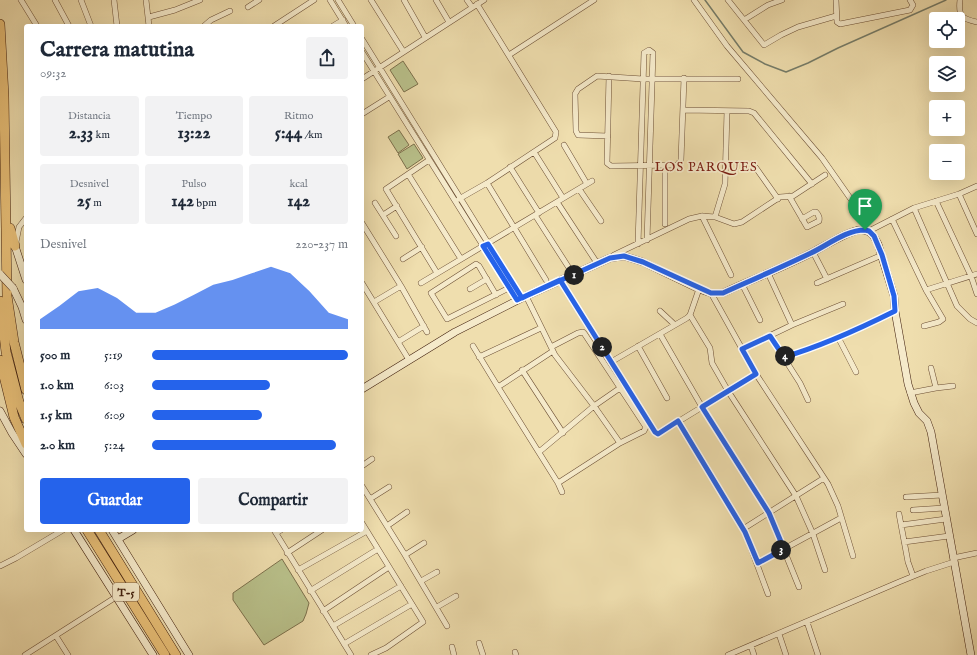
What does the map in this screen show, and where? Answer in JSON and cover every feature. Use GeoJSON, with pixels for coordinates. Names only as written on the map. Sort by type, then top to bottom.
{"type":"FeatureCollection","features":[{"type":"Feature","properties":{"kind":"highway"},"geometry":{"type":"LineString","coordinates":[[0,24],[4,96],[7,296],[14,342],[24,382]]}},
{"type":"Feature","properties":{"kind":"highway"},"geometry":{"type":"LineString","coordinates":[[5,201],[11,236],[15,246]]}},
{"type":"Feature","properties":{"kind":"highway"},"geometry":{"type":"LineString","coordinates":[[0,302],[6,352],[19,402],[24,414]]}},
{"type":"Feature","properties":{"kind":"highway"},"geometry":{"type":"LineString","coordinates":[[0,361],[0,372]]}},
{"type":"Feature","properties":{"kind":"highway"},"geometry":{"type":"LineString","coordinates":[[0,361],[14,417],[24,440]]}},
{"type":"Feature","properties":{"kind":"highway","name":"T-5"},"geometry":{"type":"LineString","coordinates":[[88,532],[164,655]]}},
{"type":"Feature","properties":{"kind":"highway","name":"T-5"},"geometry":{"type":"LineString","coordinates":[[100,532],[176,655]]}},
{"type":"Feature","properties":{"kind":"street"},"geometry":{"type":"LineString","coordinates":[[21,0],[36,24]]}},
{"type":"Feature","properties":{"kind":"street"},"geometry":{"type":"LineString","coordinates":[[55,0],[68,24]]}},
{"type":"Feature","properties":{"kind":"street"},"geometry":{"type":"LineString","coordinates":[[81,0],[90,24]]}},
{"type":"Feature","properties":{"kind":"street"},"geometry":{"type":"LineString","coordinates":[[114,0],[117,24]]}},
{"type":"Feature","properties":{"kind":"street"},"geometry":{"type":"LineString","coordinates":[[146,0],[149,24]]}},
{"type":"Feature","properties":{"kind":"street"},"geometry":{"type":"LineString","coordinates":[[149,17],[175,10],[200,0]]}},
{"type":"Feature","properties":{"kind":"street"},"geometry":{"type":"LineString","coordinates":[[248,7],[259,0]]}},
{"type":"Feature","properties":{"kind":"street"},"geometry":{"type":"LineString","coordinates":[[277,24],[314,0]]}},
{"type":"Feature","properties":{"kind":"street"},"geometry":{"type":"LineString","coordinates":[[330,0],[345,24]]}},
{"type":"Feature","properties":{"kind":"street"},"geometry":{"type":"LineString","coordinates":[[338,0],[353,24]]}},
{"type":"Feature","properties":{"kind":"street"},"geometry":{"type":"LineString","coordinates":[[371,0],[403,51]]}},
{"type":"Feature","properties":{"kind":"street"},"geometry":{"type":"LineString","coordinates":[[404,0],[425,37]]}},
{"type":"Feature","properties":{"kind":"street"},"geometry":{"type":"LineString","coordinates":[[436,0],[449,22]]}},
{"type":"Feature","properties":{"kind":"street"},"geometry":{"type":"LineString","coordinates":[[455,202],[487,183],[555,138],[556,132],[509,55],[475,6],[467,0]]}},
{"type":"Feature","properties":{"kind":"street"},"geometry":{"type":"LineString","coordinates":[[364,78],[484,0]]}},
{"type":"Feature","properties":{"kind":"street"},"geometry":{"type":"LineString","coordinates":[[509,55],[594,0]]}},
{"type":"Feature","properties":{"kind":"street"},"geometry":{"type":"LineString","coordinates":[[694,0],[727,46],[836,176],[862,215],[867,231]]}},
{"type":"Feature","properties":{"kind":"street"},"geometry":{"type":"LineString","coordinates":[[728,0],[764,45],[798,27],[836,16]]}},
{"type":"Feature","properties":{"kind":"street"},"geometry":{"type":"LineString","coordinates":[[744,20],[766,2],[782,0]]}},
{"type":"Feature","properties":{"kind":"street"},"geometry":{"type":"LineString","coordinates":[[836,0],[836,16],[838,24],[846,24],[910,10],[913,5],[910,0]]}},
{"type":"Feature","properties":{"kind":"street"},"geometry":{"type":"LineString","coordinates":[[960,0],[959,10],[961,16],[966,20],[977,22]]}},
{"type":"Feature","properties":{"kind":"street"},"geometry":{"type":"LineString","coordinates":[[208,24],[211,20],[230,11]]}},
{"type":"Feature","properties":{"kind":"street"},"geometry":{"type":"LineString","coordinates":[[336,24],[342,20]]}},
{"type":"Feature","properties":{"kind":"street"},"geometry":{"type":"LineString","coordinates":[[364,42],[460,198],[509,288],[522,298]]}},
{"type":"Feature","properties":{"kind":"street"},"geometry":{"type":"LineString","coordinates":[[638,244],[644,53],[649,50],[653,53],[647,240]]}},
{"type":"Feature","properties":{"kind":"street"},"geometry":{"type":"LineString","coordinates":[[364,55],[455,202],[522,298],[552,349],[620,444]]}},
{"type":"Feature","properties":{"kind":"street"},"geometry":{"type":"LineString","coordinates":[[608,136],[577,134],[575,94],[578,89],[597,76],[643,79],[738,79]]}},
{"type":"Feature","properties":{"kind":"street"},"geometry":{"type":"LineString","coordinates":[[610,76],[607,163],[609,166],[677,165],[681,160],[684,78]]}},
{"type":"Feature","properties":{"kind":"street"},"geometry":{"type":"LineString","coordinates":[[364,113],[390,96]]}},
{"type":"Feature","properties":{"kind":"street"},"geometry":{"type":"LineString","coordinates":[[683,110],[750,111],[754,113],[812,184]]}},
{"type":"Feature","properties":{"kind":"street"},"geometry":{"type":"LineString","coordinates":[[715,217],[726,179],[727,111]]}},
{"type":"Feature","properties":{"kind":"street"},"geometry":{"type":"LineString","coordinates":[[421,283],[590,182],[564,145]]}},
{"type":"Feature","properties":{"kind":"street"},"geometry":{"type":"LineString","coordinates":[[534,152],[563,198]]}},
{"type":"Feature","properties":{"kind":"street"},"geometry":{"type":"LineString","coordinates":[[429,160],[386,189],[437,273]]}},
{"type":"Feature","properties":{"kind":"street"},"geometry":{"type":"LineString","coordinates":[[665,166],[665,224]]}},
{"type":"Feature","properties":{"kind":"street"},"geometry":{"type":"LineString","coordinates":[[510,167],[570,268]]}},
{"type":"Feature","properties":{"kind":"street"},"geometry":{"type":"LineString","coordinates":[[756,168],[778,199]]}},
{"type":"Feature","properties":{"kind":"street"},"geometry":{"type":"LineString","coordinates":[[408,174],[461,259]]}},
{"type":"Feature","properties":{"kind":"street"},"geometry":{"type":"LineString","coordinates":[[364,388],[455,332],[522,298],[610,258],[689,219],[702,216],[715,217],[734,224],[742,222],[780,197],[793,196],[825,175]]}},
{"type":"Feature","properties":{"kind":"street"},"geometry":{"type":"LineString","coordinates":[[867,231],[914,208],[959,194],[977,186],[977,181]]}},
{"type":"Feature","properties":{"kind":"street"},"geometry":{"type":"LineString","coordinates":[[487,183],[546,280]]}},
{"type":"Feature","properties":{"kind":"street"},"geometry":{"type":"LineString","coordinates":[[579,189],[601,221]]}},
{"type":"Feature","properties":{"kind":"street"},"geometry":{"type":"LineString","coordinates":[[959,194],[977,234]]}},
{"type":"Feature","properties":{"kind":"street"},"geometry":{"type":"LineString","coordinates":[[789,196],[802,219]]}},
{"type":"Feature","properties":{"kind":"street"},"geometry":{"type":"LineString","coordinates":[[936,201],[974,275],[977,294]]}},
{"type":"Feature","properties":{"kind":"street"},"geometry":{"type":"LineString","coordinates":[[557,202],[597,263]]}},
{"type":"Feature","properties":{"kind":"street"},"geometry":{"type":"LineString","coordinates":[[375,203],[396,236]]}},
{"type":"Feature","properties":{"kind":"street"},"geometry":{"type":"LineString","coordinates":[[383,216],[397,206]]}},
{"type":"Feature","properties":{"kind":"street"},"geometry":{"type":"LineString","coordinates":[[914,208],[957,306],[970,319],[977,323]]}},
{"type":"Feature","properties":{"kind":"street"},"geometry":{"type":"LineString","coordinates":[[702,216],[731,275]]}},
{"type":"Feature","properties":{"kind":"street"},"geometry":{"type":"LineString","coordinates":[[892,219],[926,290],[943,319],[939,322],[924,326]]}},
{"type":"Feature","properties":{"kind":"street"},"geometry":{"type":"LineString","coordinates":[[24,221],[19,227],[15,246],[24,274]]}},
{"type":"Feature","properties":{"kind":"street"},"geometry":{"type":"LineString","coordinates":[[364,226],[401,286],[427,332]]}},
{"type":"Feature","properties":{"kind":"street"},"geometry":{"type":"LineString","coordinates":[[610,258],[624,256],[643,262],[699,289],[711,293],[723,293],[813,252],[850,233],[858,230],[867,231],[874,236],[882,255],[894,296],[895,311],[910,393],[919,413],[930,426],[971,655]]}},
{"type":"Feature","properties":{"kind":"street"},"geometry":{"type":"LineString","coordinates":[[403,259],[422,247]]}},
{"type":"Feature","properties":{"kind":"street"},"geometry":{"type":"LineString","coordinates":[[813,252],[827,279]]}},
{"type":"Feature","properties":{"kind":"street"},"geometry":{"type":"LineString","coordinates":[[817,283],[882,255]]}},
{"type":"Feature","properties":{"kind":"street"},"geometry":{"type":"LineString","coordinates":[[20,261],[24,268]]}},
{"type":"Feature","properties":{"kind":"street"},"geometry":{"type":"LineString","coordinates":[[496,295],[479,266],[476,264],[431,293],[447,319],[496,295],[509,288]]}},
{"type":"Feature","properties":{"kind":"street"},"geometry":{"type":"LineString","coordinates":[[768,273],[792,326]]}},
{"type":"Feature","properties":{"kind":"street"},"geometry":{"type":"LineString","coordinates":[[0,274],[13,288],[24,314]]}},
{"type":"Feature","properties":{"kind":"street"},"geometry":{"type":"LineString","coordinates":[[926,290],[974,275]]}},
{"type":"Feature","properties":{"kind":"street"},"geometry":{"type":"LineString","coordinates":[[470,289],[487,279]]}},
{"type":"Feature","properties":{"kind":"street"},"geometry":{"type":"LineString","coordinates":[[560,280],[655,432],[658,434],[756,374]]}},
{"type":"Feature","properties":{"kind":"street"},"geometry":{"type":"LineString","coordinates":[[742,284],[760,320]]}},
{"type":"Feature","properties":{"kind":"street"},"geometry":{"type":"LineString","coordinates":[[364,286],[409,360]]}},
{"type":"Feature","properties":{"kind":"street"},"geometry":{"type":"LineString","coordinates":[[374,302],[401,286]]}},
{"type":"Feature","properties":{"kind":"street"},"geometry":{"type":"LineString","coordinates":[[611,362],[675,325],[690,314],[699,289]]}},
{"type":"Feature","properties":{"kind":"street"},"geometry":{"type":"LineString","coordinates":[[711,293],[756,374],[824,478],[838,506],[853,556]]}},
{"type":"Feature","properties":{"kind":"street"},"geometry":{"type":"LineString","coordinates":[[742,349],[844,304]]}},
{"type":"Feature","properties":{"kind":"street"},"geometry":{"type":"LineString","coordinates":[[784,357],[802,352],[895,311]]}},
{"type":"Feature","properties":{"kind":"street"},"geometry":{"type":"LineString","coordinates":[[660,312],[675,325]]}},
{"type":"Feature","properties":{"kind":"street"},"geometry":{"type":"LineString","coordinates":[[690,314],[710,348],[712,363],[728,392],[796,496],[813,534],[825,570]]}},
{"type":"Feature","properties":{"kind":"street"},"geometry":{"type":"LineString","coordinates":[[398,342],[424,326]]}},
{"type":"Feature","properties":{"kind":"street"},"geometry":{"type":"LineString","coordinates":[[479,357],[541,328]]}},
{"type":"Feature","properties":{"kind":"street"},"geometry":{"type":"LineString","coordinates":[[498,387],[552,349],[578,333],[583,332],[646,427],[644,431],[620,444],[558,484]]}},
{"type":"Feature","properties":{"kind":"street"},"geometry":{"type":"LineString","coordinates":[[660,334],[702,407],[769,513],[799,587]]}},
{"type":"Feature","properties":{"kind":"street"},"geometry":{"type":"LineString","coordinates":[[770,336],[800,382],[808,400]]}},
{"type":"Feature","properties":{"kind":"street"},"geometry":{"type":"LineString","coordinates":[[838,337],[856,372]]}},
{"type":"Feature","properties":{"kind":"street"},"geometry":{"type":"LineString","coordinates":[[473,346],[540,452],[562,492]]}},
{"type":"Feature","properties":{"kind":"street"},"geometry":{"type":"LineString","coordinates":[[638,346],[667,398]]}},
{"type":"Feature","properties":{"kind":"street"},"geometry":{"type":"LineString","coordinates":[[932,368],[936,388]]}},
{"type":"Feature","properties":{"kind":"street"},"geometry":{"type":"LineString","coordinates":[[522,370],[563,433]]}},
{"type":"Feature","properties":{"kind":"street"},"geometry":{"type":"LineString","coordinates":[[910,393],[953,386]]}},
{"type":"Feature","properties":{"kind":"street"},"geometry":{"type":"LineString","coordinates":[[540,452],[594,406],[620,388]]}},
{"type":"Feature","properties":{"kind":"street"},"geometry":{"type":"LineString","coordinates":[[0,411],[24,451]]}},
{"type":"Feature","properties":{"kind":"street"},"geometry":{"type":"LineString","coordinates":[[678,421],[743,529],[758,563],[768,594]]}},
{"type":"Feature","properties":{"kind":"street"},"geometry":{"type":"LineString","coordinates":[[364,465],[372,459]]}},
{"type":"Feature","properties":{"kind":"street"},"geometry":{"type":"LineString","coordinates":[[743,529],[824,478]]}},
{"type":"Feature","properties":{"kind":"street"},"geometry":{"type":"LineString","coordinates":[[370,499],[389,487]]}},
{"type":"Feature","properties":{"kind":"street"},"geometry":{"type":"LineString","coordinates":[[364,489],[388,526],[447,626]]}},
{"type":"Feature","properties":{"kind":"street"},"geometry":{"type":"LineString","coordinates":[[906,497],[942,495]]}},
{"type":"Feature","properties":{"kind":"street"},"geometry":{"type":"LineString","coordinates":[[913,510],[944,508]]}},
{"type":"Feature","properties":{"kind":"street"},"geometry":{"type":"LineString","coordinates":[[388,526],[407,512]]}},
{"type":"Feature","properties":{"kind":"street"},"geometry":{"type":"LineString","coordinates":[[899,514],[910,570],[913,576]]}},
{"type":"Feature","properties":{"kind":"street"},"geometry":{"type":"LineString","coordinates":[[758,563],[841,518]]}},
{"type":"Feature","properties":{"kind":"street"},"geometry":{"type":"LineString","coordinates":[[901,525],[946,519]]}},
{"type":"Feature","properties":{"kind":"street"},"geometry":{"type":"LineString","coordinates":[[364,526],[423,622],[386,648],[372,655]]}},
{"type":"Feature","properties":{"kind":"street"},"geometry":{"type":"LineString","coordinates":[[0,566],[60,532]]}},
{"type":"Feature","properties":{"kind":"street","name":"T-5"},"geometry":{"type":"LineString","coordinates":[[75,532],[153,655]]}},
{"type":"Feature","properties":{"kind":"street"},"geometry":{"type":"LineString","coordinates":[[113,532],[189,655]]}},
{"type":"Feature","properties":{"kind":"street"},"geometry":{"type":"LineString","coordinates":[[118,539],[130,532]]}},
{"type":"Feature","properties":{"kind":"street"},"geometry":{"type":"LineString","coordinates":[[275,532],[310,591],[351,655]]}},
{"type":"Feature","properties":{"kind":"street"},"geometry":{"type":"LineString","coordinates":[[287,553],[319,532]]}},
{"type":"Feature","properties":{"kind":"street"},"geometry":{"type":"LineString","coordinates":[[298,570],[364,532]]}},
{"type":"Feature","properties":{"kind":"street"},"geometry":{"type":"LineString","coordinates":[[904,542],[949,536]]}},
{"type":"Feature","properties":{"kind":"street"},"geometry":{"type":"LineString","coordinates":[[405,555],[424,543]]}},
{"type":"Feature","properties":{"kind":"street"},"geometry":{"type":"LineString","coordinates":[[310,591],[378,549]]}},
{"type":"Feature","properties":{"kind":"street"},"geometry":{"type":"LineString","coordinates":[[728,655],[913,576],[977,553]]}},
{"type":"Feature","properties":{"kind":"street"},"geometry":{"type":"LineString","coordinates":[[323,611],[389,567]]}},
{"type":"Feature","properties":{"kind":"street"},"geometry":{"type":"LineString","coordinates":[[421,581],[437,572]]}},
{"type":"Feature","properties":{"kind":"street"},"geometry":{"type":"LineString","coordinates":[[333,626],[401,586]]}},
{"type":"Feature","properties":{"kind":"street"},"geometry":{"type":"LineString","coordinates":[[436,607],[456,596]]}},
{"type":"Feature","properties":{"kind":"street"},"geometry":{"type":"LineString","coordinates":[[26,655],[116,597]]}},
{"type":"Feature","properties":{"kind":"street"},"geometry":{"type":"LineString","coordinates":[[344,644],[412,604]]}},
{"type":"Feature","properties":{"kind":"street"},"geometry":{"type":"LineString","coordinates":[[807,622],[818,655]]}},
{"type":"Feature","properties":{"kind":"street"},"geometry":{"type":"LineString","coordinates":[[779,634],[786,655]]}},
{"type":"Feature","properties":{"kind":"street"},"geometry":{"type":"LineString","coordinates":[[56,636],[68,655]]}},
{"type":"Feature","properties":{"kind":"street"},"geometry":{"type":"LineString","coordinates":[[479,643],[483,655]]}},
{"type":"Feature","properties":{"kind":"street"},"geometry":{"type":"LineString","coordinates":[[751,646],[754,655]]}},
{"type":"Feature","properties":{"kind":"street"},"geometry":{"type":"LineString","coordinates":[[452,647],[454,655]]}},
{"type":"Feature","properties":{"kind":"green space"},"geometry":{"type":"Polygon","coordinates":[[[403,61],[418,84],[404,92],[390,70],[403,61]]]}},
{"type":"Feature","properties":{"kind":"green space"},"geometry":{"type":"Polygon","coordinates":[[[399,130],[409,145],[398,153],[388,137],[399,130]]]}},
{"type":"Feature","properties":{"kind":"green space"},"geometry":{"type":"Polygon","coordinates":[[[414,144],[423,158],[407,169],[398,154],[414,144]]]}},
{"type":"Feature","properties":{"kind":"green space"},"geometry":{"type":"Polygon","coordinates":[[[282,559],[309,603],[303,621],[264,645],[233,600],[233,593],[282,559]]]}},
{"type":"Feature","properties":{"kind":"waterway"},"geometry":{"type":"LineString","coordinates":[[705,0],[743,52],[765,64],[786,72],[946,0]]}},
{"type":"Feature","properties":{"kind":"district","name":"LOS PARQUES"},"geometry":{"type":"Point","coordinates":[706,166]}},
{"type":"Feature","properties":{"kind":"route"},"geometry":{"type":"LineString","coordinates":[[865,230],[858,230],[850,233],[813,252],[723,293],[711,293],[699,289],[643,262],[624,256],[610,258],[597,263],[573,275],[560,280],[522,298],[488,244],[483,246],[517,300],[522,298],[526,296],[560,280],[655,432],[658,434],[678,421],[745,532],[758,563],[784,549],[769,513],[702,407],[756,374],[742,349],[770,336],[784,357],[802,352],[866,326],[895,311],[894,296],[878,244],[874,236],[869,231],[865,230]]}}]}
